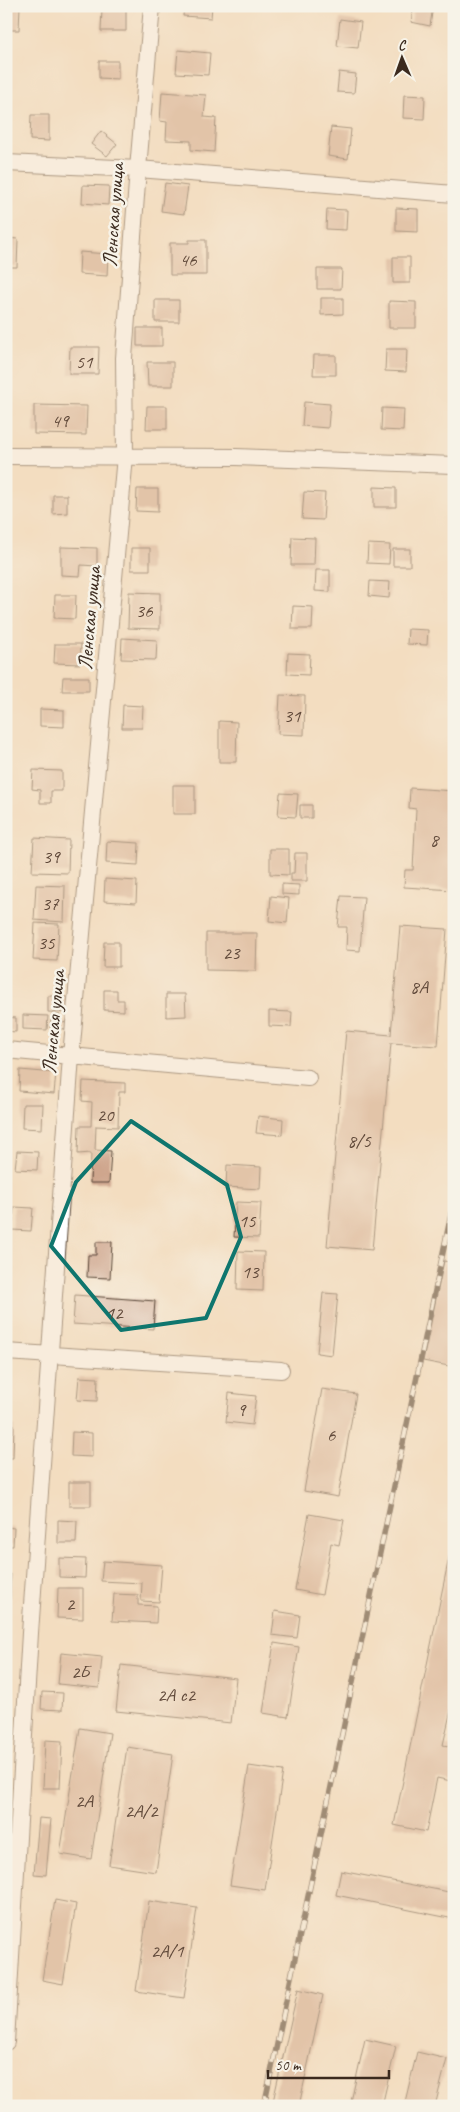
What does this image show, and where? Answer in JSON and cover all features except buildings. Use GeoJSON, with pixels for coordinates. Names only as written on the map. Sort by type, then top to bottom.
{"type":"FeatureCollection","features":[{"type":"Feature","properties":{"kind":"street","name":"Ленская улица"},"geometry":{"type":"LineString","coordinates":[[6,2042],[30,1633],[71,1056],[124,456],[124,358],[152,6]]}},
{"type":"Feature","properties":{"kind":"street"},"geometry":{"type":"LineString","coordinates":[[6,163],[138,169],[454,194]]}},
{"type":"Feature","properties":{"kind":"street"},"geometry":{"type":"LineString","coordinates":[[6,456],[236,457],[454,465]]}},
{"type":"Feature","properties":{"kind":"street"},"geometry":{"type":"LineString","coordinates":[[6,1050],[308,1078]]}},
{"type":"Feature","properties":{"kind":"street"},"geometry":{"type":"LineString","coordinates":[[6,1352],[281,1370]]}},
{"type":"Feature","properties":{"kind":"highlighted area"},"geometry":{"type":"Polygon","coordinates":[[[131,1121],[227,1185],[241,1237],[206,1318],[121,1330],[51,1246],[76,1182],[131,1121]]]}},
{"type":"Feature","properties":{"kind":"railway"},"geometry":{"type":"LineString","coordinates":[[264,2106],[454,1200]]}}]}
